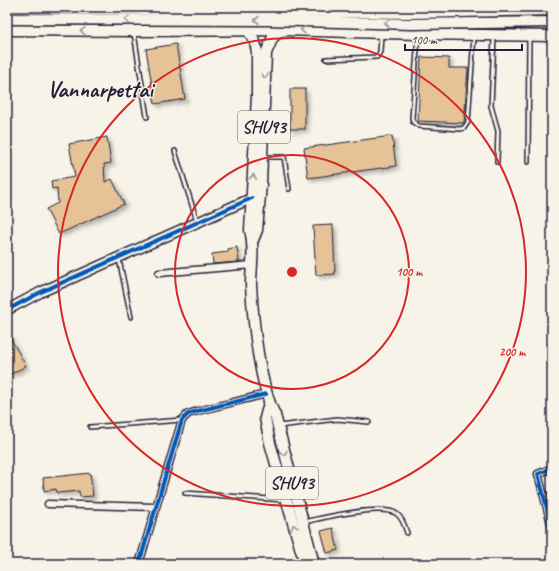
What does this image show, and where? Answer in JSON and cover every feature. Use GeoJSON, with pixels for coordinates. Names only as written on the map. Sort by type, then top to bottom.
{"type":"FeatureCollection","features":[{"type":"Feature","properties":{"kind":"main road"},"geometry":{"type":"LineString","coordinates":[[182,7],[182,25],[185,29],[192,31]]}},
{"type":"Feature","properties":{"kind":"main road"},"geometry":{"type":"LineString","coordinates":[[321,31],[333,24],[333,7]]}},
{"type":"Feature","properties":{"kind":"main road"},"geometry":{"type":"LineString","coordinates":[[7,8],[413,13],[552,10]]}},
{"type":"Feature","properties":{"kind":"main road"},"geometry":{"type":"LineString","coordinates":[[7,19],[258,20],[411,24],[552,22]]}},
{"type":"Feature","properties":{"kind":"main road"},"geometry":{"type":"LineString","coordinates":[[7,30],[134,32],[283,30],[474,36],[552,36]]}},
{"type":"Feature","properties":{"kind":"main road","name":"SHU93"},"geometry":{"type":"LineString","coordinates":[[248,30],[257,52],[257,96],[250,230],[253,240],[251,284],[255,330],[267,398],[275,415],[314,564]]}},
{"type":"Feature","properties":{"kind":"main road","name":"SHU93"},"geometry":{"type":"LineString","coordinates":[[253,240],[257,230],[263,157],[266,53],[273,37],[283,30]]}},
{"type":"Feature","properties":{"kind":"main road","name":"SHU93"},"geometry":{"type":"LineString","coordinates":[[267,398],[265,418],[270,444],[305,564]]}},
{"type":"Feature","properties":{"kind":"street"},"geometry":{"type":"LineString","coordinates":[[7,310],[119,257],[252,198]]}},
{"type":"Feature","properties":{"kind":"street"},"geometry":{"type":"LineString","coordinates":[[159,273],[252,265]]}},
{"type":"Feature","properties":{"kind":"street"},"geometry":{"type":"LineString","coordinates":[[139,564],[182,420],[188,414],[198,411],[267,398]]}},
{"type":"Feature","properties":{"kind":"street"},"geometry":{"type":"LineString","coordinates":[[552,468],[538,474],[552,527]]}},
{"type":"Feature","properties":{"kind":"street"},"geometry":{"type":"LineString","coordinates":[[48,504],[156,507]]}},
{"type":"Feature","properties":{"kind":"lane"},"geometry":{"type":"LineString","coordinates":[[134,32],[147,117]]}},
{"type":"Feature","properties":{"kind":"lane"},"geometry":{"type":"LineString","coordinates":[[326,59],[377,57],[380,52],[381,33]]}},
{"type":"Feature","properties":{"kind":"lane"},"geometry":{"type":"LineString","coordinates":[[418,34],[412,118],[413,122],[419,126],[460,129],[467,126],[468,122],[474,36]]}},
{"type":"Feature","properties":{"kind":"lane"},"geometry":{"type":"LineString","coordinates":[[494,36],[491,106],[498,130],[497,162]]}},
{"type":"Feature","properties":{"kind":"lane"},"geometry":{"type":"LineString","coordinates":[[528,162],[529,36]]}},
{"type":"Feature","properties":{"kind":"lane"},"geometry":{"type":"LineString","coordinates":[[176,151],[198,222]]}},
{"type":"Feature","properties":{"kind":"lane"},"geometry":{"type":"LineString","coordinates":[[263,157],[284,157],[290,188]]}},
{"type":"Feature","properties":{"kind":"lane"},"geometry":{"type":"LineString","coordinates":[[119,257],[131,317]]}},
{"type":"Feature","properties":{"kind":"lane"},"geometry":{"type":"LineString","coordinates":[[277,426],[337,419],[369,422]]}},
{"type":"Feature","properties":{"kind":"lane"},"geometry":{"type":"LineString","coordinates":[[90,427],[182,420]]}},
{"type":"Feature","properties":{"kind":"lane"},"geometry":{"type":"LineString","coordinates":[[185,493],[286,500]]}},
{"type":"Feature","properties":{"kind":"lane"},"geometry":{"type":"LineString","coordinates":[[302,522],[357,512],[387,510],[396,513],[402,520],[407,533]]}},
{"type":"Feature","properties":{"kind":"building"},"geometry":{"type":"Polygon","coordinates":[[[176,44],[185,99],[155,104],[146,49],[176,44]]]}},
{"type":"Feature","properties":{"kind":"building"},"geometry":{"type":"Polygon","coordinates":[[[421,57],[449,58],[449,68],[468,68],[464,123],[418,121],[421,57]]]}},
{"type":"Feature","properties":{"kind":"building"},"geometry":{"type":"Polygon","coordinates":[[[290,89],[305,89],[305,129],[290,129],[290,89]]]}},
{"type":"Feature","properties":{"kind":"building"},"geometry":{"type":"Polygon","coordinates":[[[392,136],[396,166],[308,178],[304,148],[392,136]]]}},
{"type":"Feature","properties":{"kind":"building"},"geometry":{"type":"Polygon","coordinates":[[[107,137],[111,163],[104,164],[105,182],[112,179],[124,204],[59,234],[46,209],[58,203],[57,188],[52,189],[51,181],[75,177],[69,144],[107,137]]]}},
{"type":"Feature","properties":{"kind":"building"},"geometry":{"type":"Polygon","coordinates":[[[333,225],[335,274],[316,275],[313,226],[333,225]]]}},
{"type":"Feature","properties":{"kind":"building"},"geometry":{"type":"Polygon","coordinates":[[[237,247],[239,262],[213,264],[212,254],[228,252],[228,249],[237,247]]]}},
{"type":"Feature","properties":{"kind":"building"},"geometry":{"type":"Polygon","coordinates":[[[7,332],[26,366],[7,376],[7,332]]]}},
{"type":"Feature","properties":{"kind":"building"},"geometry":{"type":"Polygon","coordinates":[[[90,473],[93,496],[80,497],[79,491],[57,493],[56,489],[44,491],[43,478],[90,473]]]}},
{"type":"Feature","properties":{"kind":"building"},"geometry":{"type":"Polygon","coordinates":[[[333,528],[338,550],[327,553],[321,531],[333,528]]]}},
{"type":"Feature","properties":{"kind":"cycle path"},"geometry":{"type":"LineString","coordinates":[[7,310],[41,292],[252,198]]}},
{"type":"Feature","properties":{"kind":"cycle path"},"geometry":{"type":"LineString","coordinates":[[139,564],[182,420],[188,414],[266,394]]}},
{"type":"Feature","properties":{"kind":"cycle path"},"geometry":{"type":"LineString","coordinates":[[552,468],[538,474],[552,527]]}},
{"type":"Feature","properties":{"kind":"district","name":"Vannarpettai"},"geometry":{"type":"Point","coordinates":[100,89]}}]}
